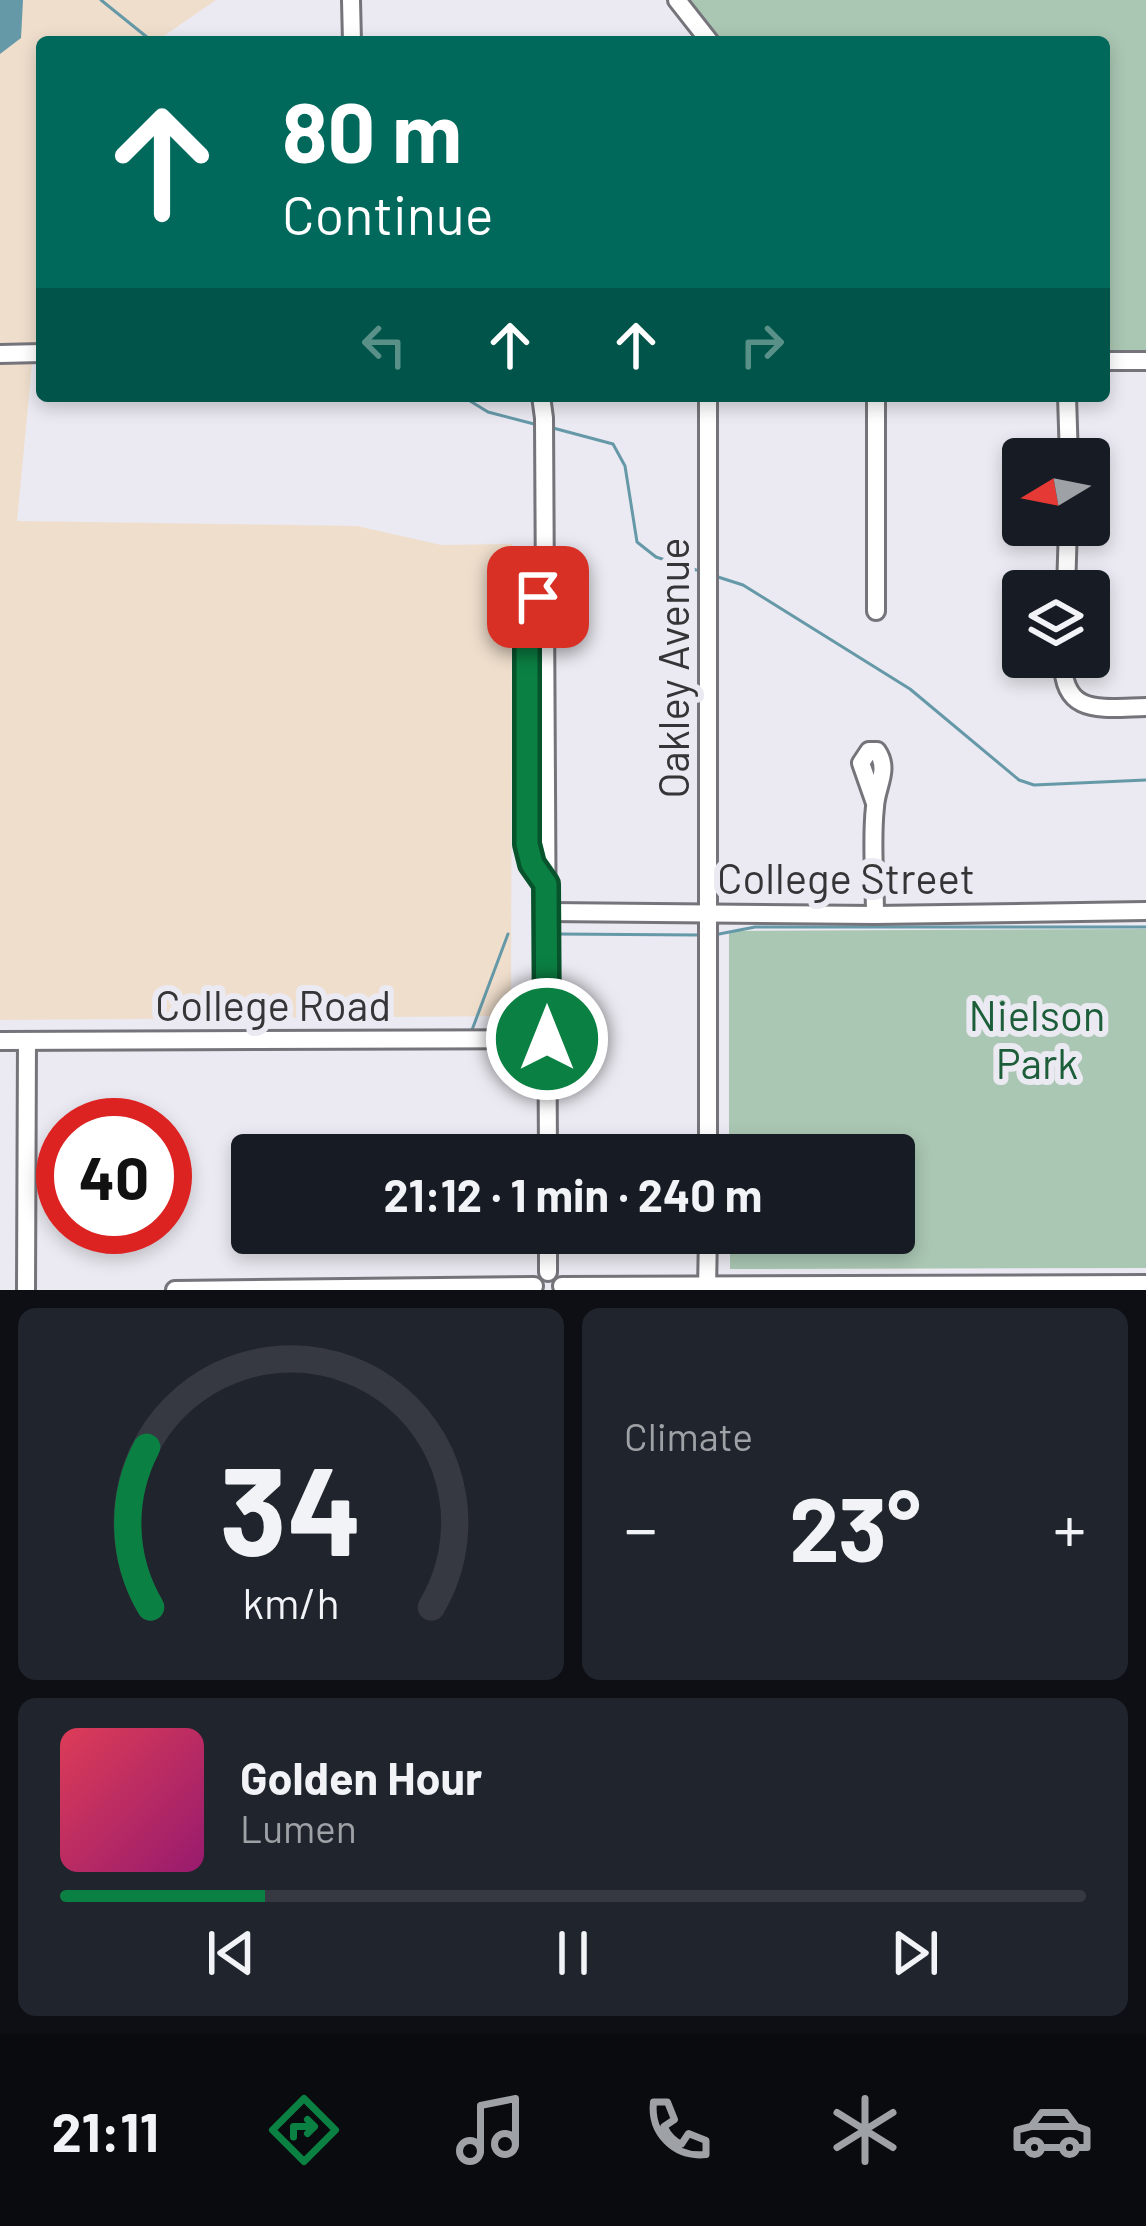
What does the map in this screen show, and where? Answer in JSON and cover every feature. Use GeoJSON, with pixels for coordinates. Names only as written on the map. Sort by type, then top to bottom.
{"type":"FeatureCollection","features":[{"type":"Feature","properties":{"kind":"street"},"geometry":{"type":"LineString","coordinates":[[351,0],[352,36]]}},
{"type":"Feature","properties":{"kind":"street"},"geometry":{"type":"LineString","coordinates":[[677,0],[705,36]]}},
{"type":"Feature","properties":{"kind":"street"},"geometry":{"type":"LineString","coordinates":[[0,354],[36,353]]}},
{"type":"Feature","properties":{"kind":"street"},"geometry":{"type":"LineString","coordinates":[[1110,361],[1146,361]]}},
{"type":"Feature","properties":{"kind":"street"},"geometry":{"type":"LineString","coordinates":[[542,402],[548,1134]]}},
{"type":"Feature","properties":{"kind":"street","name":"Oakley Avenue"},"geometry":{"type":"LineString","coordinates":[[708,402],[708,1134]]}},
{"type":"Feature","properties":{"kind":"street"},"geometry":{"type":"LineString","coordinates":[[876,402],[876,611]]}},
{"type":"Feature","properties":{"kind":"street"},"geometry":{"type":"LineString","coordinates":[[1067,402],[1068,438]]}},
{"type":"Feature","properties":{"kind":"street"},"geometry":{"type":"LineString","coordinates":[[1065,678],[1066,686],[1082,704],[1146,707]]}},
{"type":"Feature","properties":{"kind":"street"},"geometry":{"type":"LineString","coordinates":[[874,803],[875,915]]}},
{"type":"Feature","properties":{"kind":"street","name":"College Street"},"geometry":{"type":"LineString","coordinates":[[547,927],[708,928],[875,915],[1146,911]]}},
{"type":"Feature","properties":{"kind":"street","name":"College Road"},"geometry":{"type":"LineString","coordinates":[[0,1041],[547,1039]]}},
{"type":"Feature","properties":{"kind":"street"},"geometry":{"type":"LineString","coordinates":[[26,1290],[27,1041]]}},
{"type":"Feature","properties":{"kind":"street"},"geometry":{"type":"LineString","coordinates":[[548,1254],[548,1272]]}},
{"type":"Feature","properties":{"kind":"street"},"geometry":{"type":"LineString","coordinates":[[707,1287],[708,1254]]}},
{"type":"Feature","properties":{"kind":"street"},"geometry":{"type":"LineString","coordinates":[[178,1290],[534,1288],[537,1277],[548,1272]]}},
{"type":"Feature","properties":{"kind":"street"},"geometry":{"type":"LineString","coordinates":[[548,1272],[560,1278],[562,1288],[1146,1284]]}},
{"type":"Feature","properties":{"kind":"shaded area"},"geometry":{"type":"Polygon","coordinates":[[[0,0],[216,0],[164,36],[36,36],[36,354],[17,521],[357,526],[441,545],[512,544],[511,1016],[0,1020],[0,0]]]}},
{"type":"Feature","properties":{"kind":"green space"},"geometry":{"type":"Polygon","coordinates":[[[690,0],[1146,0],[1146,352],[1110,352],[1110,36],[717,36],[690,0]]]}},
{"type":"Feature","properties":{"kind":"green space","name":"Nielson Park"},"geometry":{"type":"Polygon","coordinates":[[[1146,929],[1146,1268],[730,1269],[730,1254],[915,1254],[915,1134],[729,1134],[729,931],[1146,929]]]}},
{"type":"Feature","properties":{"kind":"water"},"geometry":{"type":"Polygon","coordinates":[[[0,0],[23,0],[21,38],[0,54],[0,0]]]}},
{"type":"Feature","properties":{"kind":"waterway"},"geometry":{"type":"LineString","coordinates":[[101,0],[146,36]]}},
{"type":"Feature","properties":{"kind":"waterway"},"geometry":{"type":"LineString","coordinates":[[472,402],[488,412],[538,425]]}},
{"type":"Feature","properties":{"kind":"waterway"},"geometry":{"type":"LineString","coordinates":[[553,428],[613,444],[625,466],[637,542],[656,557],[696,570]]}},
{"type":"Feature","properties":{"kind":"waterway"},"geometry":{"type":"LineString","coordinates":[[718,577],[743,585],[910,689],[1019,780],[1034,785],[1146,780]]}},
{"type":"Feature","properties":{"kind":"waterway"},"geometry":{"type":"LineString","coordinates":[[714,935],[755,927],[1146,927]]}},
{"type":"Feature","properties":{"kind":"waterway"},"geometry":{"type":"LineString","coordinates":[[472,1030],[508,934]]}},
{"type":"Feature","properties":{"kind":"waterway"},"geometry":{"type":"LineString","coordinates":[[556,934],[698,935]]}},
{"type":"Feature","properties":{"kind":"route"},"geometry":{"type":"LineString","coordinates":[[538,597],[527,616],[527,844],[532,864],[546,884],[547,1039]]}}]}
